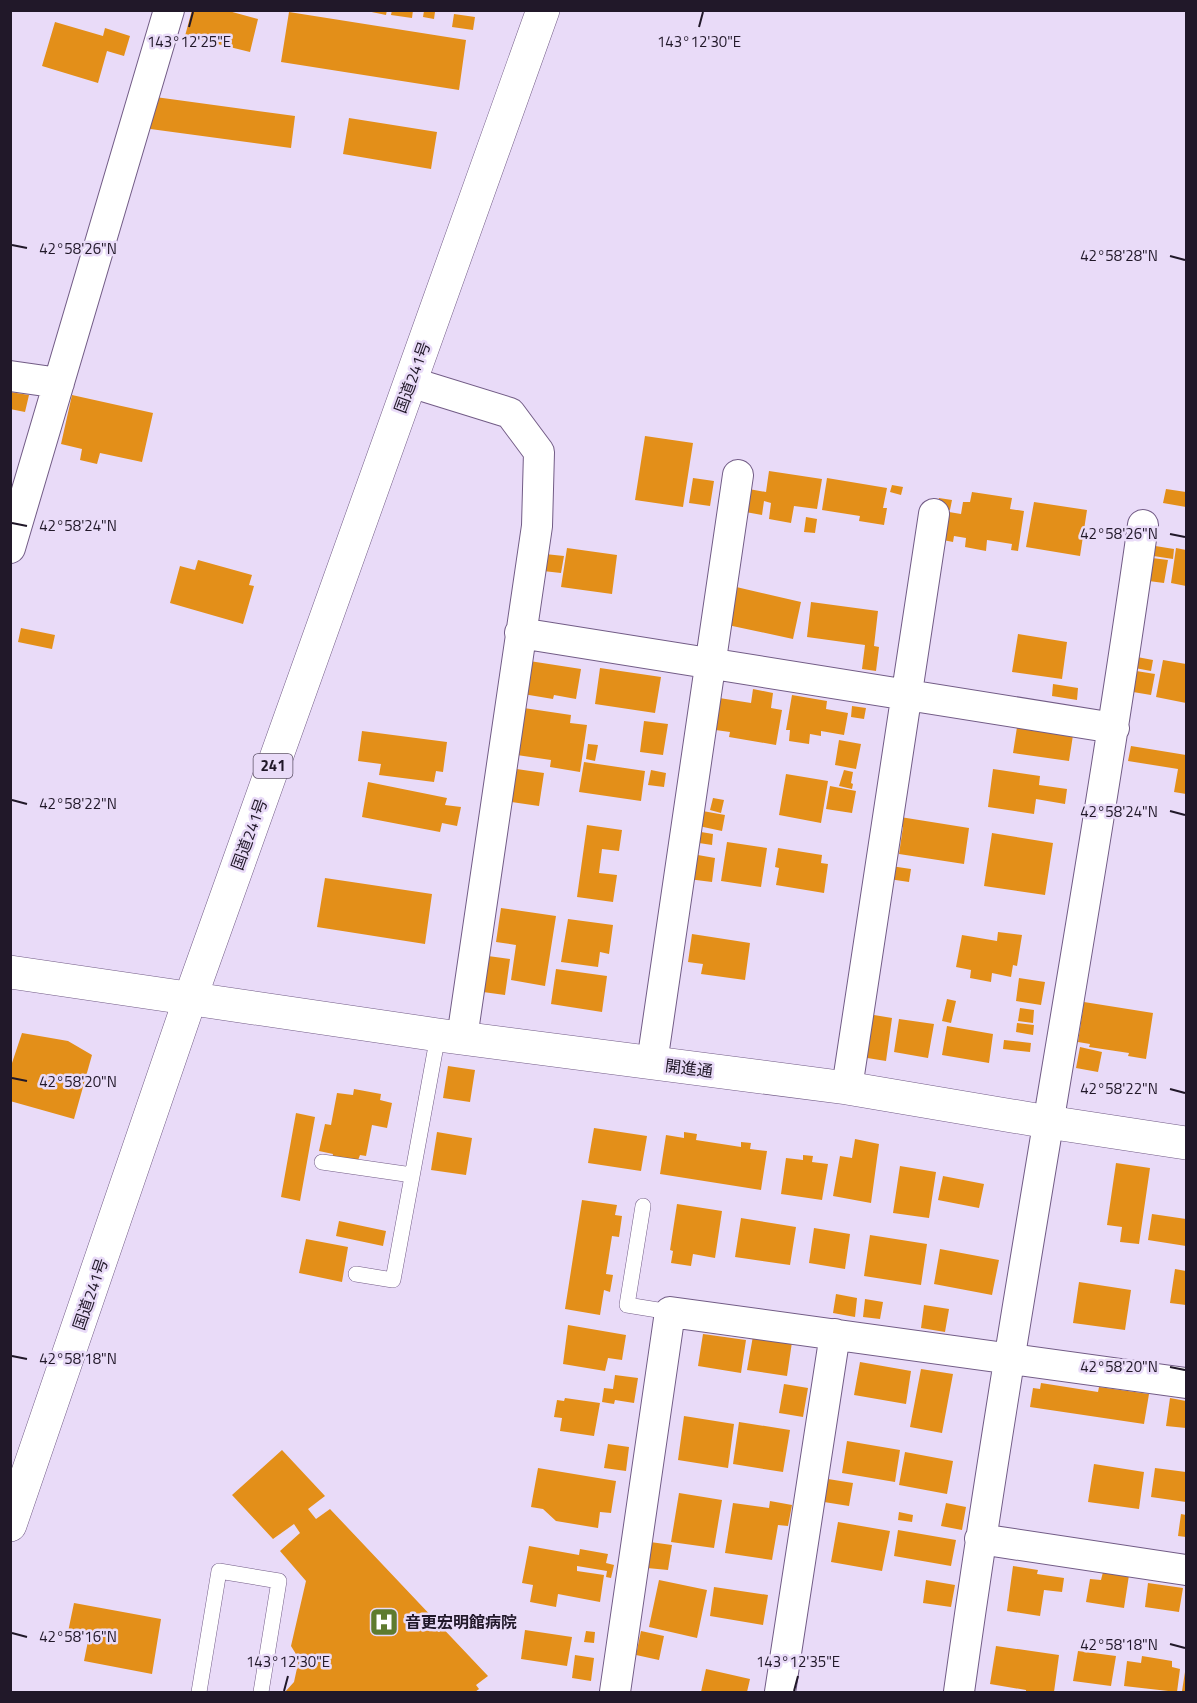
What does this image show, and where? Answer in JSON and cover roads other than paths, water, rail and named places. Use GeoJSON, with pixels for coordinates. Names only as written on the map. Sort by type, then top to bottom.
{"type":"FeatureCollection","features":[{"type":"Feature","properties":{"kind":"main road","name":"国道241号"},"geometry":{"type":"LineString","coordinates":[[10,1525],[190,999],[543,10]]}},
{"type":"Feature","properties":{"kind":"main road","name":"開進通"},"geometry":{"type":"LineString","coordinates":[[10,972],[450,1037],[847,1088],[1186,1143]]}},
{"type":"Feature","properties":{"kind":"street"},"geometry":{"type":"LineString","coordinates":[[10,548],[169,10]]}},
{"type":"Feature","properties":{"kind":"street"},"geometry":{"type":"LineString","coordinates":[[10,376],[59,383]]}},
{"type":"Feature","properties":{"kind":"street"},"geometry":{"type":"LineString","coordinates":[[410,382],[510,412],[539,452],[537,525],[450,1037]]}},
{"type":"Feature","properties":{"kind":"street"},"geometry":{"type":"LineString","coordinates":[[652,1063],[738,475]]}},
{"type":"Feature","properties":{"kind":"street"},"geometry":{"type":"LineString","coordinates":[[847,1088],[934,514]]}},
{"type":"Feature","properties":{"kind":"street"},"geometry":{"type":"LineString","coordinates":[[959,1692],[980,1539],[1114,728],[1143,525]]}},
{"type":"Feature","properties":{"kind":"street"},"geometry":{"type":"LineString","coordinates":[[520,633],[1114,728]]}},
{"type":"Feature","properties":{"kind":"street"},"geometry":{"type":"LineString","coordinates":[[615,1692],[670,1312],[1186,1383]]}},
{"type":"Feature","properties":{"kind":"street"},"geometry":{"type":"LineString","coordinates":[[780,1692],[835,1334]]}},
{"type":"Feature","properties":{"kind":"street"},"geometry":{"type":"LineString","coordinates":[[980,1539],[1186,1570]]}},
{"type":"Feature","properties":{"kind":"lane"},"geometry":{"type":"LineString","coordinates":[[356,1274],[393,1280],[412,1175],[450,1037]]}},
{"type":"Feature","properties":{"kind":"lane"},"geometry":{"type":"LineString","coordinates":[[322,1162],[412,1175]]}},
{"type":"Feature","properties":{"kind":"lane"},"geometry":{"type":"LineString","coordinates":[[643,1206],[627,1305],[670,1312]]}},
{"type":"Feature","properties":{"kind":"lane"},"geometry":{"type":"LineString","coordinates":[[199,1692],[219,1571],[279,1581],[261,1692]]}},
{"type":"Feature","properties":{"kind":"place","name":"音更宏明館病院"},"geometry":{"type":"Point","coordinates":[384,1622]}}]}
